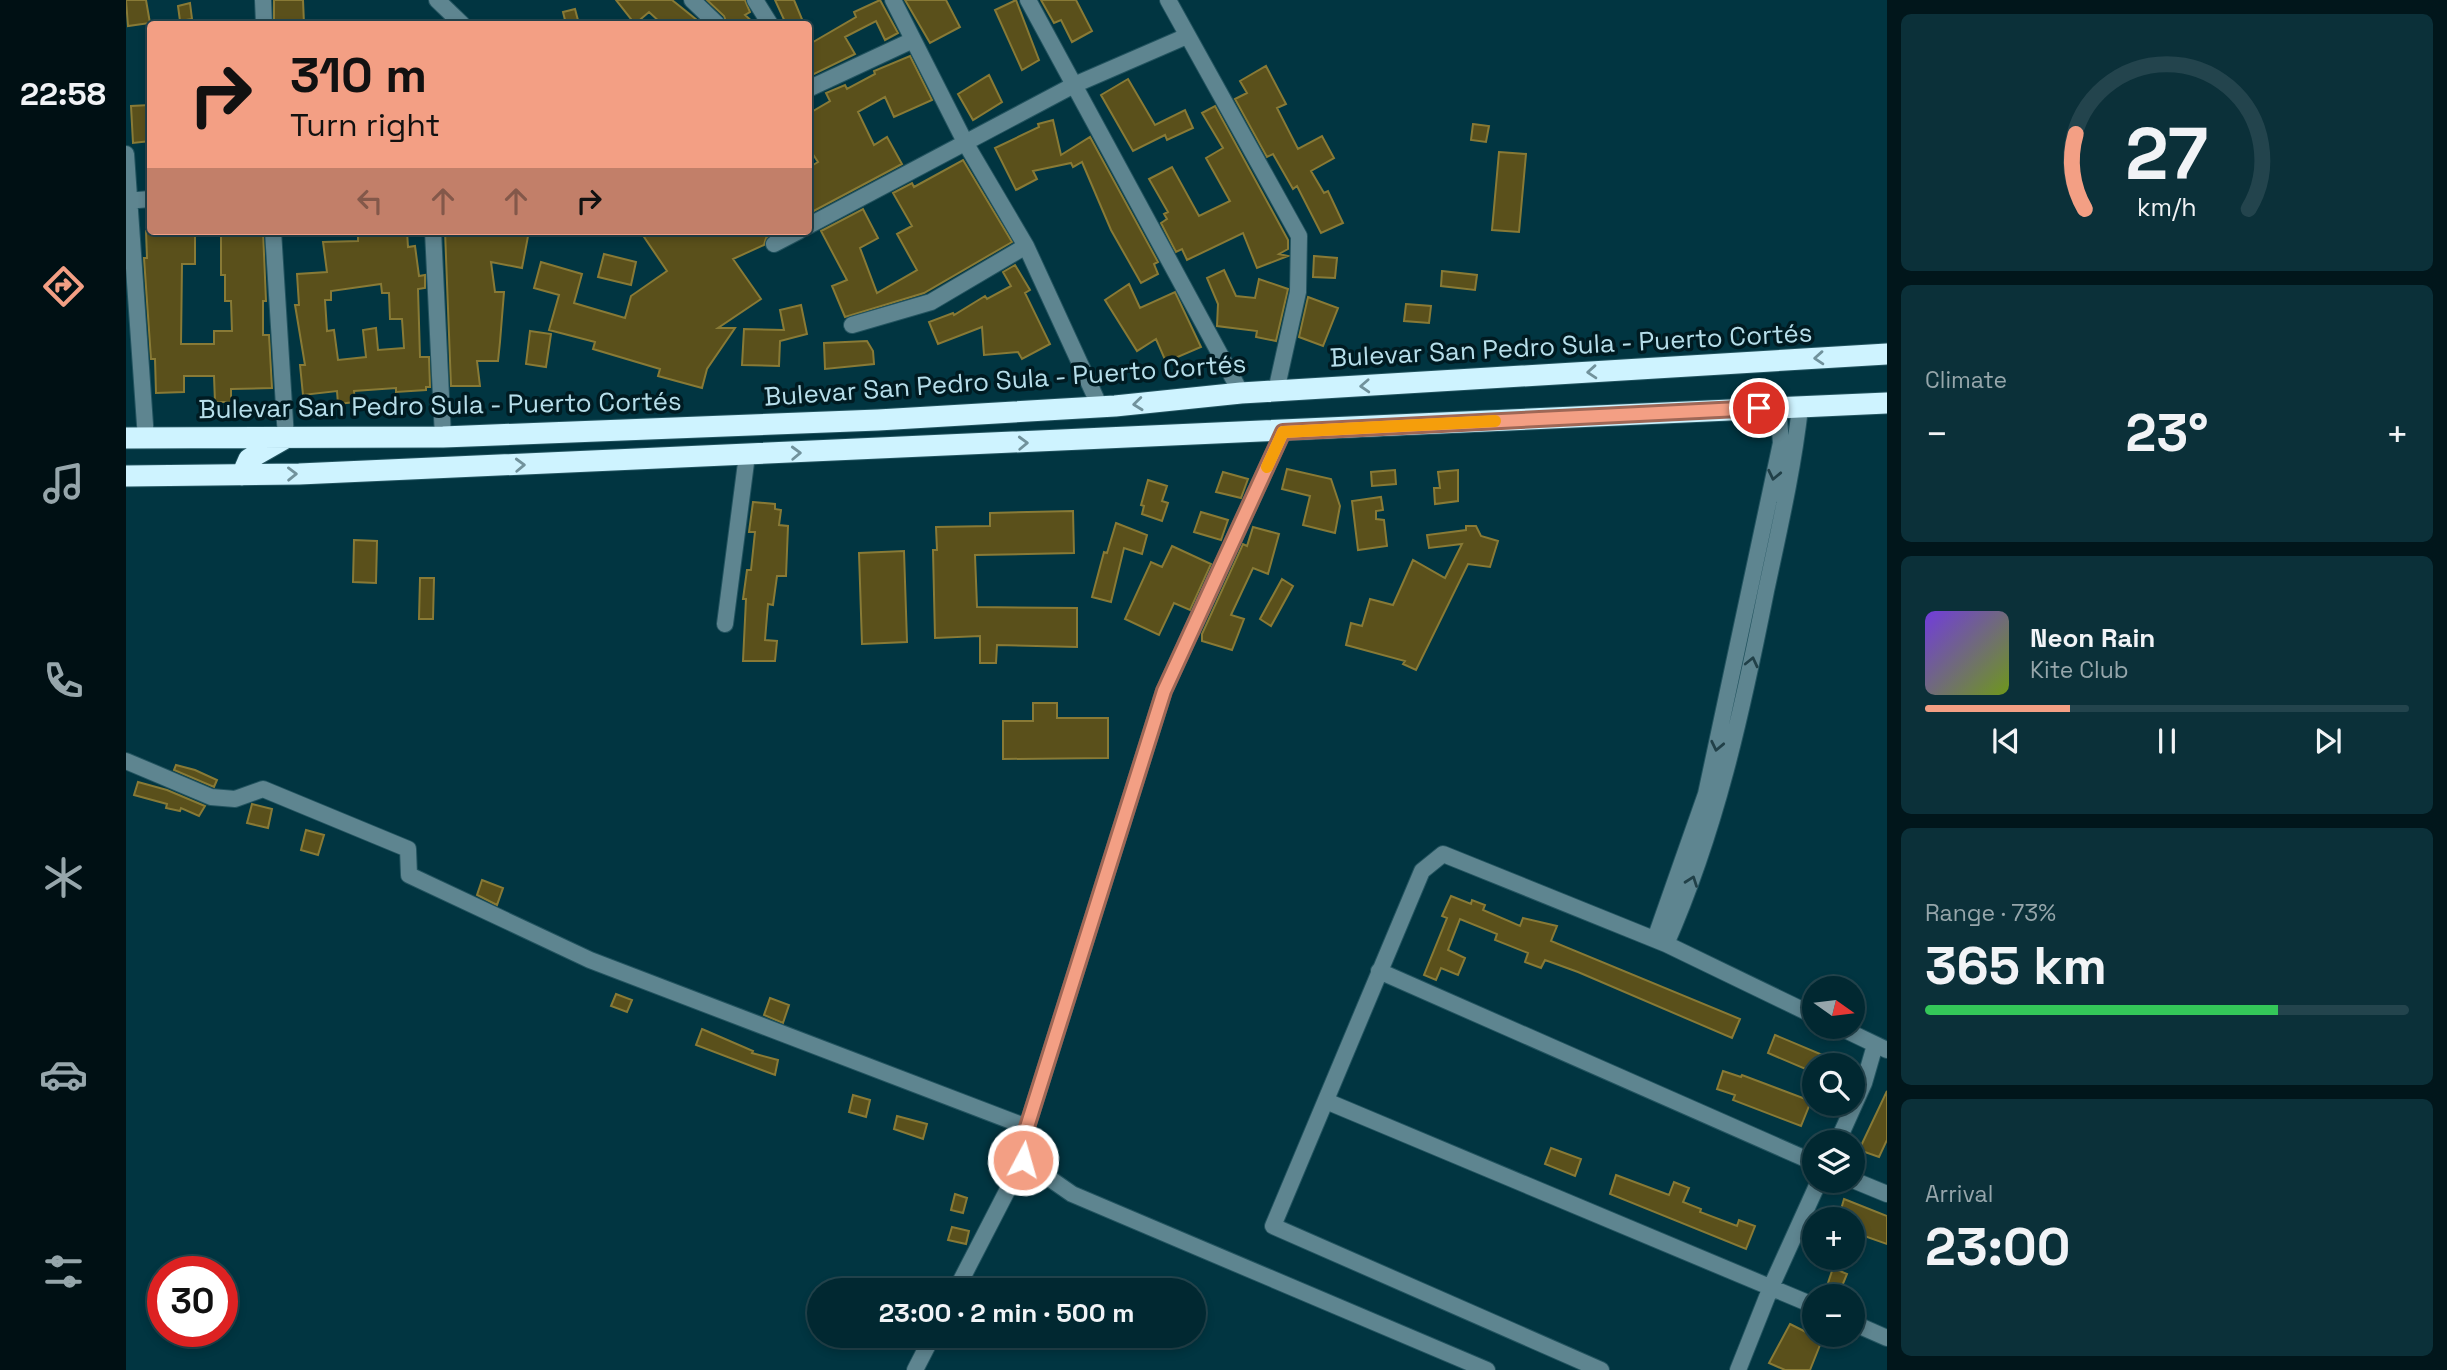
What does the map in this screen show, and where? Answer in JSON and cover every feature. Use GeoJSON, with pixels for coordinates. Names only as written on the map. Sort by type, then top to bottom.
{"type":"FeatureCollection","features":[{"type":"Feature","properties":{"kind":"highway","name":"Bulevar San Pedro Sula - Puerto Cortés"},"geometry":{"type":"LineString","coordinates":[[136,439],[443,437],[878,420],[1100,407],[1241,393],[1887,354]]}},
{"type":"Feature","properties":{"kind":"highway"},"geometry":{"type":"LineString","coordinates":[[126,476],[242,475],[747,455],[1887,403]]}},
{"type":"Feature","properties":{"kind":"highway"},"geometry":{"type":"LineString","coordinates":[[242,475],[249,459],[286,438]]}},
{"type":"Feature","properties":{"kind":"highway"},"geometry":{"type":"LineString","coordinates":[[170,476],[193,462],[204,439]]}},
{"type":"Feature","properties":{"kind":"street"},"geometry":{"type":"LineString","coordinates":[[263,0],[264,21]]}},
{"type":"Feature","properties":{"kind":"street"},"geometry":{"type":"LineString","coordinates":[[437,0],[459,21]]}},
{"type":"Feature","properties":{"kind":"street"},"geometry":{"type":"LineString","coordinates":[[692,0],[714,21]]}},
{"type":"Feature","properties":{"kind":"street"},"geometry":{"type":"LineString","coordinates":[[755,0],[768,21]]}},
{"type":"Feature","properties":{"kind":"street"},"geometry":{"type":"LineString","coordinates":[[893,0],[965,144],[1026,246],[1100,407]]}},
{"type":"Feature","properties":{"kind":"street"},"geometry":{"type":"LineString","coordinates":[[1028,0],[1241,393]]}},
{"type":"Feature","properties":{"kind":"street"},"geometry":{"type":"LineString","coordinates":[[1168,0],[1299,236],[1298,292],[1276,391]]}},
{"type":"Feature","properties":{"kind":"street"},"geometry":{"type":"LineString","coordinates":[[812,224],[1074,85],[1187,36]]}},
{"type":"Feature","properties":{"kind":"street"},"geometry":{"type":"LineString","coordinates":[[812,87],[914,40]]}},
{"type":"Feature","properties":{"kind":"street"},"geometry":{"type":"LineString","coordinates":[[126,154],[136,439]]}},
{"type":"Feature","properties":{"kind":"street"},"geometry":{"type":"LineString","coordinates":[[127,201],[147,199]]}},
{"type":"Feature","properties":{"kind":"street"},"geometry":{"type":"LineString","coordinates":[[273,235],[286,438]]}},
{"type":"Feature","properties":{"kind":"street"},"geometry":{"type":"LineString","coordinates":[[433,235],[443,437]]}},
{"type":"Feature","properties":{"kind":"street"},"geometry":{"type":"LineString","coordinates":[[774,244],[791,235]]}},
{"type":"Feature","properties":{"kind":"street"},"geometry":{"type":"LineString","coordinates":[[852,325],[931,302],[1026,246]]}},
{"type":"Feature","properties":{"kind":"street"},"geometry":{"type":"LineString","coordinates":[[1660,942],[1706,794],[1781,443],[1778,408]]}},
{"type":"Feature","properties":{"kind":"street"},"geometry":{"type":"LineString","coordinates":[[1660,942],[1691,887],[1721,796],[1756,642],[1796,444],[1800,408]]}},
{"type":"Feature","properties":{"kind":"street"},"geometry":{"type":"LineString","coordinates":[[963,1278],[1023,1160],[1027,1127],[1164,691],[1283,432]]}},
{"type":"Feature","properties":{"kind":"street"},"geometry":{"type":"LineString","coordinates":[[725,624],[747,455]]}},
{"type":"Feature","properties":{"kind":"street"},"geometry":{"type":"LineString","coordinates":[[126,761],[211,797],[235,799],[263,789],[408,849],[411,860],[409,875],[590,960],[1027,1127]]}},
{"type":"Feature","properties":{"kind":"street"},"geometry":{"type":"LineString","coordinates":[[1601,1370],[1273,1226],[1422,871],[1443,854],[1660,942],[1802,1010]]}},
{"type":"Feature","properties":{"kind":"street"},"geometry":{"type":"LineString","coordinates":[[1379,971],[1802,1157]]}},
{"type":"Feature","properties":{"kind":"street"},"geometry":{"type":"LineString","coordinates":[[1843,1130],[1881,1047]]}},
{"type":"Feature","properties":{"kind":"street"},"geometry":{"type":"LineString","coordinates":[[1326,1101],[1802,1300]]}},
{"type":"Feature","properties":{"kind":"street"},"geometry":{"type":"LineString","coordinates":[[1023,1160],[1072,1194],[1487,1370]]}},
{"type":"Feature","properties":{"kind":"street"},"geometry":{"type":"LineString","coordinates":[[1865,1185],[1887,1194]]}},
{"type":"Feature","properties":{"kind":"street"},"geometry":{"type":"LineString","coordinates":[[1738,1370],[1771,1287],[1814,1193]]}},
{"type":"Feature","properties":{"kind":"street"},"geometry":{"type":"LineString","coordinates":[[1865,1328],[1887,1338]]}},
{"type":"Feature","properties":{"kind":"street"},"geometry":{"type":"LineString","coordinates":[[915,1370],[926,1348]]}},
{"type":"Feature","properties":{"kind":"building"},"geometry":{"type":"Polygon","coordinates":[[[126,0],[146,0],[150,21],[128,26],[126,0]]]}},
{"type":"Feature","properties":{"kind":"building"},"geometry":{"type":"Polygon","coordinates":[[[274,0],[303,0],[304,21],[274,21],[274,0]]]}},
{"type":"Feature","properties":{"kind":"building"},"geometry":{"type":"Polygon","coordinates":[[[616,0],[672,0],[698,21],[659,21],[649,12],[638,21],[633,21],[616,0]]]}},
{"type":"Feature","properties":{"kind":"building"},"geometry":{"type":"Polygon","coordinates":[[[707,0],[745,0],[750,12],[745,15],[752,21],[726,21],[707,0]]]}},
{"type":"Feature","properties":{"kind":"building"},"geometry":{"type":"Polygon","coordinates":[[[775,0],[794,0],[803,21],[785,21],[775,0]]]}},
{"type":"Feature","properties":{"kind":"building"},"geometry":{"type":"Polygon","coordinates":[[[880,0],[898,33],[885,40],[876,21],[845,37],[855,54],[812,75],[812,43],[856,17],[854,12],[880,0]]]}},
{"type":"Feature","properties":{"kind":"building"},"geometry":{"type":"Polygon","coordinates":[[[905,0],[946,0],[960,27],[930,43],[905,0]]]}},
{"type":"Feature","properties":{"kind":"building"},"geometry":{"type":"Polygon","coordinates":[[[1016,0],[1039,60],[1022,70],[995,10],[1016,0]]]}},
{"type":"Feature","properties":{"kind":"building"},"geometry":{"type":"Polygon","coordinates":[[[1041,0],[1076,0],[1092,31],[1072,42],[1061,20],[1054,23],[1041,0]]]}},
{"type":"Feature","properties":{"kind":"building"},"geometry":{"type":"Polygon","coordinates":[[[190,3],[192,19],[180,21],[178,6],[190,3]]]}},
{"type":"Feature","properties":{"kind":"building"},"geometry":{"type":"Polygon","coordinates":[[[575,9],[578,21],[565,21],[563,12],[575,9]]]}},
{"type":"Feature","properties":{"kind":"building"},"geometry":{"type":"Polygon","coordinates":[[[910,56],[932,100],[894,117],[885,97],[858,112],[874,145],[887,137],[902,164],[812,212],[812,166],[818,162],[812,153],[812,112],[830,101],[826,93],[845,85],[847,89],[875,74],[874,71],[910,56]]]}},
{"type":"Feature","properties":{"kind":"building"},"geometry":{"type":"Polygon","coordinates":[[[1266,66],[1286,104],[1277,108],[1298,149],[1322,136],[1334,158],[1311,171],[1324,193],[1328,191],[1343,223],[1321,233],[1297,186],[1293,189],[1273,154],[1267,157],[1235,99],[1247,93],[1240,81],[1266,66]]]}},
{"type":"Feature","properties":{"kind":"building"},"geometry":{"type":"Polygon","coordinates":[[[989,75],[1002,102],[973,120],[958,94],[989,75]]]}},
{"type":"Feature","properties":{"kind":"building"},"geometry":{"type":"Polygon","coordinates":[[[1128,79],[1155,125],[1185,110],[1193,128],[1167,140],[1165,135],[1133,151],[1101,95],[1128,79]]]}},
{"type":"Feature","properties":{"kind":"building"},"geometry":{"type":"Polygon","coordinates":[[[147,105],[147,141],[133,143],[131,106],[147,105]]]}},
{"type":"Feature","properties":{"kind":"building"},"geometry":{"type":"Polygon","coordinates":[[[1215,106],[1288,240],[1288,249],[1279,254],[1288,256],[1257,268],[1243,233],[1187,260],[1182,249],[1176,252],[1161,223],[1167,219],[1164,214],[1168,212],[1149,179],[1172,167],[1199,216],[1230,201],[1206,158],[1223,148],[1202,113],[1215,106]]]}},
{"type":"Feature","properties":{"kind":"building"},"geometry":{"type":"Polygon","coordinates":[[[1053,120],[1061,155],[1090,137],[1158,262],[1154,264],[1158,274],[1141,283],[1111,230],[1082,162],[1073,167],[1071,163],[1033,171],[1037,179],[1016,190],[995,148],[1039,127],[1038,124],[1053,120]]]}},
{"type":"Feature","properties":{"kind":"building"},"geometry":{"type":"Polygon","coordinates":[[[1473,124],[1489,126],[1486,142],[1471,140],[1473,124]]]}},
{"type":"Feature","properties":{"kind":"building"},"geometry":{"type":"Polygon","coordinates":[[[1499,152],[1526,154],[1519,232],[1492,230],[1499,152]]]}},
{"type":"Feature","properties":{"kind":"building"},"geometry":{"type":"Polygon","coordinates":[[[963,160],[1012,242],[924,293],[845,317],[832,286],[847,280],[821,231],[863,209],[878,238],[860,248],[877,293],[917,270],[897,234],[912,226],[893,193],[912,183],[914,187],[963,160]]]}},
{"type":"Feature","properties":{"kind":"building"},"geometry":{"type":"Polygon","coordinates":[[[146,231],[147,235],[195,235],[195,264],[182,264],[181,344],[214,344],[214,331],[232,331],[231,301],[225,301],[225,275],[221,275],[221,235],[263,235],[266,301],[263,301],[263,335],[269,335],[272,388],[231,389],[231,402],[215,402],[214,376],[184,376],[184,392],[156,393],[144,258],[147,258],[146,231]]]}},
{"type":"Feature","properties":{"kind":"building"},"geometry":{"type":"Polygon","coordinates":[[[358,235],[407,235],[408,247],[415,246],[419,276],[425,275],[425,288],[418,289],[420,357],[429,357],[430,387],[426,387],[426,390],[396,392],[396,388],[354,391],[355,402],[338,404],[337,391],[303,395],[300,365],[305,365],[295,305],[299,305],[297,274],[327,272],[323,242],[358,241],[358,235]],[[381,284],[331,291],[331,300],[325,300],[327,331],[334,330],[338,360],[366,357],[363,330],[376,328],[378,350],[404,348],[402,319],[390,319],[389,293],[382,293],[381,284]]]}},
{"type":"Feature","properties":{"kind":"building"},"geometry":{"type":"Polygon","coordinates":[[[445,235],[528,235],[522,268],[491,262],[495,292],[504,292],[498,361],[477,361],[480,386],[451,386],[445,235]]]}},
{"type":"Feature","properties":{"kind":"building"},"geometry":{"type":"Polygon","coordinates":[[[643,235],[770,235],[764,245],[733,259],[761,299],[718,328],[735,328],[707,369],[702,388],[658,376],[660,369],[593,349],[595,342],[549,330],[559,295],[534,288],[541,262],[582,274],[574,303],[625,318],[631,296],[667,271],[643,235]]]}},
{"type":"Feature","properties":{"kind":"building"},"geometry":{"type":"Polygon","coordinates":[[[604,254],[636,262],[631,285],[598,277],[604,254]]]}},
{"type":"Feature","properties":{"kind":"building"},"geometry":{"type":"Polygon","coordinates":[[[1314,256],[1337,258],[1335,278],[1313,277],[1314,256]]]}},
{"type":"Feature","properties":{"kind":"building"},"geometry":{"type":"Polygon","coordinates":[[[1015,265],[1030,290],[1025,293],[1050,344],[1022,359],[1018,352],[984,355],[982,327],[938,344],[929,322],[953,313],[954,315],[985,296],[987,299],[1011,286],[1003,272],[1015,265]]]}},
{"type":"Feature","properties":{"kind":"building"},"geometry":{"type":"Polygon","coordinates":[[[1224,270],[1236,296],[1255,298],[1259,279],[1288,289],[1276,341],[1256,337],[1257,331],[1217,326],[1218,304],[1207,278],[1224,270]]]}},
{"type":"Feature","properties":{"kind":"building"},"geometry":{"type":"Polygon","coordinates":[[[1442,271],[1477,275],[1475,290],[1441,286],[1442,271]]]}},
{"type":"Feature","properties":{"kind":"building"},"geometry":{"type":"Polygon","coordinates":[[[1129,284],[1140,308],[1175,292],[1201,347],[1166,362],[1156,339],[1137,351],[1105,300],[1129,284]]]}},
{"type":"Feature","properties":{"kind":"building"},"geometry":{"type":"Polygon","coordinates":[[[1308,297],[1338,308],[1323,346],[1299,337],[1308,297]]]}},
{"type":"Feature","properties":{"kind":"building"},"geometry":{"type":"Polygon","coordinates":[[[1406,304],[1431,306],[1429,323],[1404,321],[1406,304]]]}},
{"type":"Feature","properties":{"kind":"building"},"geometry":{"type":"Polygon","coordinates":[[[801,305],[807,334],[780,341],[779,366],[742,365],[744,329],[784,330],[780,310],[801,305]]]}},
{"type":"Feature","properties":{"kind":"building"},"geometry":{"type":"Polygon","coordinates":[[[530,331],[551,334],[546,367],[526,364],[530,331]]]}},
{"type":"Feature","properties":{"kind":"building"},"geometry":{"type":"Polygon","coordinates":[[[867,341],[873,351],[874,364],[825,369],[824,343],[867,341]]]}},
{"type":"Feature","properties":{"kind":"building"},"geometry":{"type":"Polygon","coordinates":[[[1287,469],[1331,479],[1340,506],[1335,533],[1303,525],[1310,496],[1282,489],[1287,469]]]}},
{"type":"Feature","properties":{"kind":"building"},"geometry":{"type":"Polygon","coordinates":[[[1395,470],[1396,484],[1372,486],[1371,472],[1395,470]]]}},
{"type":"Feature","properties":{"kind":"building"},"geometry":{"type":"Polygon","coordinates":[[[1458,470],[1458,501],[1435,504],[1434,488],[1440,488],[1438,472],[1458,470]]]}},
{"type":"Feature","properties":{"kind":"building"},"geometry":{"type":"Polygon","coordinates":[[[1223,472],[1248,479],[1241,498],[1216,492],[1223,472]]]}},
{"type":"Feature","properties":{"kind":"building"},"geometry":{"type":"Polygon","coordinates":[[[1148,480],[1167,486],[1162,501],[1168,503],[1162,521],[1142,514],[1144,506],[1141,505],[1148,480]]]}},
{"type":"Feature","properties":{"kind":"building"},"geometry":{"type":"Polygon","coordinates":[[[1381,497],[1383,510],[1376,511],[1376,519],[1384,520],[1387,546],[1358,550],[1352,501],[1381,497]]]}},
{"type":"Feature","properties":{"kind":"building"},"geometry":{"type":"Polygon","coordinates":[[[753,502],[775,504],[775,509],[781,510],[779,525],[788,526],[786,576],[777,576],[773,605],[768,604],[765,640],[777,641],[775,661],[743,661],[746,599],[743,599],[747,570],[751,570],[755,532],[749,532],[753,502]]]}},
{"type":"Feature","properties":{"kind":"building"},"geometry":{"type":"Polygon","coordinates":[[[1073,511],[1074,553],[975,555],[977,607],[1077,608],[1077,647],[997,645],[996,663],[980,663],[980,636],[935,638],[933,550],[937,550],[936,527],[990,526],[990,513],[1073,511]]]}},
{"type":"Feature","properties":{"kind":"building"},"geometry":{"type":"Polygon","coordinates":[[[1201,512],[1228,520],[1221,540],[1194,532],[1201,512]]]}},
{"type":"Feature","properties":{"kind":"building"},"geometry":{"type":"Polygon","coordinates":[[[1116,523],[1147,535],[1142,554],[1124,548],[1111,602],[1092,597],[1104,552],[1107,553],[1116,523]]]}},
{"type":"Feature","properties":{"kind":"building"},"geometry":{"type":"Polygon","coordinates":[[[1466,526],[1476,526],[1481,536],[1498,541],[1490,567],[1468,564],[1416,670],[1403,664],[1405,661],[1346,645],[1351,623],[1362,626],[1370,599],[1393,605],[1413,560],[1445,578],[1462,544],[1429,548],[1427,535],[1466,530],[1466,526]]]}},
{"type":"Feature","properties":{"kind":"building"},"geometry":{"type":"Polygon","coordinates":[[[1253,527],[1279,534],[1268,574],[1253,568],[1231,615],[1244,619],[1232,650],[1202,641],[1202,634],[1243,544],[1247,546],[1253,527]]]}},
{"type":"Feature","properties":{"kind":"building"},"geometry":{"type":"Polygon","coordinates":[[[354,540],[377,541],[376,583],[353,582],[354,540]]]}},
{"type":"Feature","properties":{"kind":"building"},"geometry":{"type":"Polygon","coordinates":[[[1172,546],[1211,564],[1190,610],[1174,603],[1159,635],[1125,619],[1151,562],[1162,567],[1172,546]]]}},
{"type":"Feature","properties":{"kind":"building"},"geometry":{"type":"Polygon","coordinates":[[[904,551],[907,642],[862,644],[859,553],[904,551]]]}},
{"type":"Feature","properties":{"kind":"building"},"geometry":{"type":"Polygon","coordinates":[[[420,578],[434,578],[433,619],[419,619],[420,578]]]}},
{"type":"Feature","properties":{"kind":"building"},"geometry":{"type":"Polygon","coordinates":[[[1282,579],[1293,586],[1271,626],[1260,619],[1282,579]]]}},
{"type":"Feature","properties":{"kind":"building"},"geometry":{"type":"Polygon","coordinates":[[[1033,703],[1057,703],[1057,718],[1108,718],[1108,758],[1003,759],[1003,721],[1033,721],[1033,703]]]}},
{"type":"Feature","properties":{"kind":"building"},"geometry":{"type":"Polygon","coordinates":[[[176,765],[217,780],[214,787],[174,770],[176,765]]]}},
{"type":"Feature","properties":{"kind":"building"},"geometry":{"type":"Polygon","coordinates":[[[138,782],[167,790],[205,806],[199,816],[181,808],[180,811],[166,808],[167,804],[134,795],[138,782]]]}},
{"type":"Feature","properties":{"kind":"building"},"geometry":{"type":"Polygon","coordinates":[[[252,804],[272,809],[268,828],[247,823],[252,804]]]}},
{"type":"Feature","properties":{"kind":"building"},"geometry":{"type":"Polygon","coordinates":[[[306,830],[324,835],[318,855],[301,850],[306,830]]]}},
{"type":"Feature","properties":{"kind":"building"},"geometry":{"type":"Polygon","coordinates":[[[482,880],[503,888],[497,905],[477,895],[482,880]]]}},
{"type":"Feature","properties":{"kind":"building"},"geometry":{"type":"Polygon","coordinates":[[[1451,896],[1471,904],[1472,900],[1485,905],[1483,910],[1520,926],[1523,918],[1557,926],[1551,941],[1740,1019],[1732,1038],[1578,972],[1545,960],[1541,968],[1525,962],[1528,953],[1495,940],[1497,934],[1460,919],[1448,950],[1465,958],[1458,975],[1441,968],[1436,980],[1424,975],[1447,918],[1442,916],[1451,896]]]}},
{"type":"Feature","properties":{"kind":"building"},"geometry":{"type":"Polygon","coordinates":[[[616,994],[632,1000],[627,1012],[611,1006],[616,994]]]}},
{"type":"Feature","properties":{"kind":"building"},"geometry":{"type":"Polygon","coordinates":[[[770,998],[789,1005],[783,1023],[764,1015],[770,998]]]}},
{"type":"Feature","properties":{"kind":"building"},"geometry":{"type":"Polygon","coordinates":[[[702,1029],[753,1051],[752,1053],[778,1060],[775,1075],[696,1045],[702,1029]]]}},
{"type":"Feature","properties":{"kind":"building"},"geometry":{"type":"Polygon","coordinates":[[[1775,1035],[1818,1053],[1802,1053],[1802,1067],[1768,1053],[1775,1035]]]}},
{"type":"Feature","properties":{"kind":"building"},"geometry":{"type":"Polygon","coordinates":[[[1723,1071],[1741,1077],[1742,1075],[1802,1098],[1802,1116],[1805,1116],[1801,1126],[1733,1100],[1735,1095],[1717,1089],[1723,1071]]]}},
{"type":"Feature","properties":{"kind":"building"},"geometry":{"type":"Polygon","coordinates":[[[1887,1091],[1887,1140],[1879,1157],[1865,1152],[1865,1137],[1887,1091]]]}},
{"type":"Feature","properties":{"kind":"building"},"geometry":{"type":"Polygon","coordinates":[[[853,1095],[870,1100],[866,1117],[849,1112],[853,1095]]]}},
{"type":"Feature","properties":{"kind":"building"},"geometry":{"type":"Polygon","coordinates":[[[897,1116],[927,1124],[923,1139],[894,1129],[897,1116]]]}},
{"type":"Feature","properties":{"kind":"building"},"geometry":{"type":"Polygon","coordinates":[[[1551,1148],[1581,1159],[1575,1176],[1545,1164],[1551,1148]]]}},
{"type":"Feature","properties":{"kind":"building"},"geometry":{"type":"Polygon","coordinates":[[[1616,1175],[1669,1195],[1674,1182],[1689,1188],[1683,1202],[1701,1209],[1700,1212],[1737,1226],[1739,1220],[1755,1226],[1746,1249],[1610,1194],[1616,1175]]]}},
{"type":"Feature","properties":{"kind":"building"},"geometry":{"type":"Polygon","coordinates":[[[955,1194],[967,1198],[963,1213],[951,1210],[955,1194]]]}},
{"type":"Feature","properties":{"kind":"building"},"geometry":{"type":"Polygon","coordinates":[[[1844,1199],[1864,1207],[1842,1207],[1844,1199]]]}},
{"type":"Feature","properties":{"kind":"building"},"geometry":{"type":"Polygon","coordinates":[[[1865,1207],[1887,1216],[1887,1244],[1865,1236],[1865,1207]]]}},
{"type":"Feature","properties":{"kind":"building"},"geometry":{"type":"Polygon","coordinates":[[[952,1227],[969,1231],[966,1244],[948,1240],[952,1227]]]}},
{"type":"Feature","properties":{"kind":"building"},"geometry":{"type":"Polygon","coordinates":[[[1832,1270],[1847,1274],[1843,1284],[1828,1284],[1832,1270]]]}},
{"type":"Feature","properties":{"kind":"building"},"geometry":{"type":"Polygon","coordinates":[[[1790,1324],[1802,1330],[1802,1347],[1819,1347],[1810,1370],[1785,1370],[1769,1363],[1790,1324]]]}},
{"type":"Feature","properties":{"kind":"slow traffic"},"geometry":{"type":"LineString","coordinates":[[1267,467],[1283,432],[1495,421]]}},
{"type":"Feature","properties":{"kind":"route"},"geometry":{"type":"LineString","coordinates":[[1023,1160],[1027,1127],[1164,691],[1283,432],[1759,408]]}}]}
